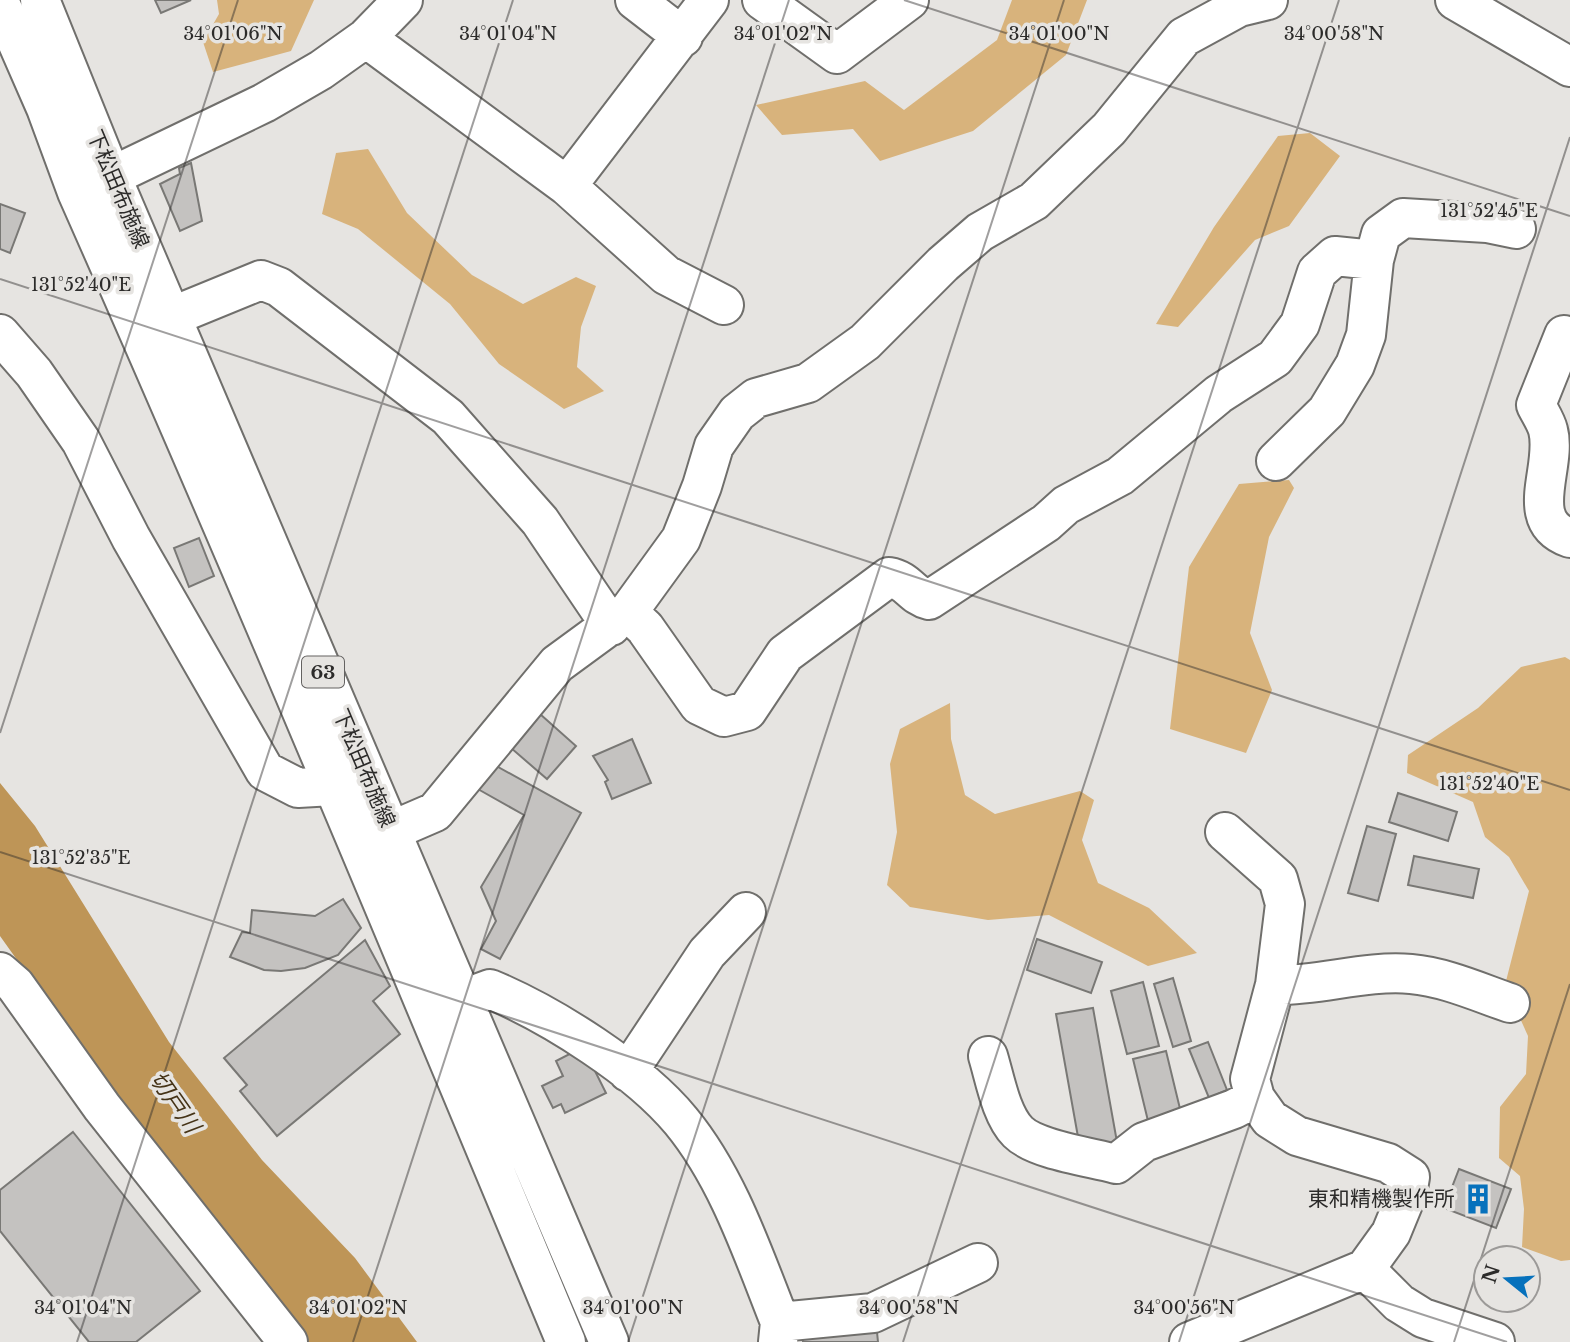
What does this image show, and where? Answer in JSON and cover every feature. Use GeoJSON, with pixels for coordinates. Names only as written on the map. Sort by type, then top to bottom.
{"type":"FeatureCollection","features":[{"type":"Feature","properties":{"kind":"street","name":"下松田布施線"},"geometry":{"type":"LineString","coordinates":[[40,0],[94,185],[333,786],[374,839]]}},
{"type":"Feature","properties":{"kind":"street"},"geometry":{"type":"LineString","coordinates":[[94,185],[264,103],[321,70],[366,38],[403,0]]}},
{"type":"Feature","properties":{"kind":"street"},"geometry":{"type":"LineString","coordinates":[[635,0],[683,37]]}},
{"type":"Feature","properties":{"kind":"street"},"geometry":{"type":"LineString","coordinates":[[568,186],[709,0]]}},
{"type":"Feature","properties":{"kind":"street"},"geometry":{"type":"LineString","coordinates":[[762,0],[837,54],[909,0]]}},
{"type":"Feature","properties":{"kind":"street"},"geometry":{"type":"LineString","coordinates":[[374,839],[435,812],[557,664],[619,619],[681,539],[714,446],[737,413],[756,398],[808,383],[865,342],[979,232],[1034,201],[1110,129],[1184,37],[1239,7],[1268,0]]}},
{"type":"Feature","properties":{"kind":"street"},"geometry":{"type":"LineString","coordinates":[[1455,0],[1570,67]]}},
{"type":"Feature","properties":{"kind":"street","name":"下松田布施線"},"geometry":{"type":"LineString","coordinates":[[0,3],[46,108],[173,316],[374,839],[446,1005],[609,1342]]}},
{"type":"Feature","properties":{"kind":"street"},"geometry":{"type":"LineString","coordinates":[[366,38],[568,186],[666,275],[724,305]]}},
{"type":"Feature","properties":{"kind":"street"},"geometry":{"type":"LineString","coordinates":[[1276,461],[1327,411],[1355,365],[1366,335],[1374,260],[1381,234],[1403,218],[1487,223],[1517,229]]}},
{"type":"Feature","properties":{"kind":"street"},"geometry":{"type":"LineString","coordinates":[[173,316],[261,279],[279,287],[448,417],[540,522],[619,619],[645,628],[699,705],[724,717],[747,711],[785,654],[889,576],[903,579],[919,598],[929,600],[1046,523],[1066,505],[1120,476],[1219,394],[1275,359],[1300,324],[1317,272],[1335,256],[1374,260]]}},
{"type":"Feature","properties":{"kind":"street"},"geometry":{"type":"LineString","coordinates":[[0,334],[34,373],[81,441],[131,538],[265,771],[298,788],[333,786]]}},
{"type":"Feature","properties":{"kind":"street"},"geometry":{"type":"LineString","coordinates":[[1564,335],[1536,405],[1549,431],[1543,514],[1556,533],[1570,538]]}},
{"type":"Feature","properties":{"kind":"street"},"geometry":{"type":"LineString","coordinates":[[1189,1342],[1365,1269],[1391,1233],[1407,1194],[1410,1177],[1388,1163],[1297,1136],[1270,1119],[1255,1098],[1250,1079],[1275,985],[1285,904],[1278,879],[1225,832]]}},
{"type":"Feature","properties":{"kind":"street"},"geometry":{"type":"LineString","coordinates":[[628,1072],[707,953],[746,912]]}},
{"type":"Feature","properties":{"kind":"street"},"geometry":{"type":"LineString","coordinates":[[0,972],[15,985],[102,1107],[288,1342]]}},
{"type":"Feature","properties":{"kind":"street"},"geometry":{"type":"LineString","coordinates":[[1275,985],[1340,977],[1410,974],[1440,979],[1510,1003]]}},
{"type":"Feature","properties":{"kind":"street"},"geometry":{"type":"LineString","coordinates":[[446,1005],[490,989],[526,1004],[655,1093],[683,1123],[719,1182],[779,1332],[873,1313],[978,1263]]}},
{"type":"Feature","properties":{"kind":"street","name":"下松田布施線"},"geometry":{"type":"LineString","coordinates":[[446,1005],[566,1342]]}},
{"type":"Feature","properties":{"kind":"street"},"geometry":{"type":"LineString","coordinates":[[988,1056],[1002,1101],[1016,1130],[1030,1141],[1116,1164],[1144,1142],[1234,1109],[1255,1098]]}},
{"type":"Feature","properties":{"kind":"street"},"geometry":{"type":"LineString","coordinates":[[1365,1269],[1399,1303],[1423,1318],[1495,1342]]}},
{"type":"Feature","properties":{"kind":"shaded area"},"geometry":{"type":"Polygon","coordinates":[[[217,0],[314,0],[291,51],[213,72],[203,42],[219,14],[217,0]]]}},
{"type":"Feature","properties":{"kind":"shaded area"},"geometry":{"type":"Polygon","coordinates":[[[1012,0],[1087,0],[1066,55],[973,131],[880,161],[853,129],[782,135],[756,105],[865,81],[904,110],[997,40],[1012,0]]]}},
{"type":"Feature","properties":{"kind":"shaded area"},"geometry":{"type":"Polygon","coordinates":[[[1310,133],[1340,156],[1289,226],[1255,240],[1178,327],[1156,324],[1214,227],[1278,136],[1310,133]]]}},
{"type":"Feature","properties":{"kind":"shaded area"},"geometry":{"type":"Polygon","coordinates":[[[368,149],[407,213],[472,275],[523,304],[576,277],[596,286],[581,327],[577,367],[604,391],[564,409],[499,364],[450,304],[358,229],[322,214],[336,153],[368,149]]]}},
{"type":"Feature","properties":{"kind":"shaded area"},"geometry":{"type":"Polygon","coordinates":[[[1289,480],[1294,488],[1269,537],[1250,633],[1272,690],[1246,753],[1170,729],[1189,567],[1239,484],[1289,480]]]}},
{"type":"Feature","properties":{"kind":"shaded area"},"geometry":{"type":"Polygon","coordinates":[[[1565,657],[1570,660],[1570,1260],[1561,1261],[1542,1254],[1542,1244],[1522,1244],[1524,1209],[1520,1176],[1499,1158],[1500,1107],[1526,1074],[1528,1036],[1505,985],[1529,891],[1509,857],[1485,837],[1473,802],[1407,773],[1408,755],[1478,708],[1521,667],[1565,657]]]}},
{"type":"Feature","properties":{"kind":"shaded area"},"geometry":{"type":"Polygon","coordinates":[[[950,703],[951,739],[965,795],[995,814],[1080,791],[1094,800],[1082,840],[1098,883],[1149,908],[1197,953],[1148,966],[1049,915],[988,920],[910,907],[887,885],[897,832],[890,764],[900,729],[950,703]]]}},
{"type":"Feature","properties":{"kind":"water","name":"切戸川"},"geometry":{"type":"Polygon","coordinates":[[[0,783],[35,826],[169,1042],[262,1160],[355,1258],[417,1342],[309,1342],[159,1159],[0,936],[0,783]]]}},
{"type":"Feature","properties":{"kind":"building"},"geometry":{"type":"Polygon","coordinates":[[[155,0],[191,0],[161,13],[155,0]]]}},
{"type":"Feature","properties":{"kind":"building"},"geometry":{"type":"Polygon","coordinates":[[[191,163],[202,221],[180,231],[160,184],[180,174],[179,168],[191,163]]]}},
{"type":"Feature","properties":{"kind":"building"},"geometry":{"type":"Polygon","coordinates":[[[0,204],[25,213],[10,253],[0,249],[0,204]]]}},
{"type":"Feature","properties":{"kind":"building"},"geometry":{"type":"Polygon","coordinates":[[[199,538],[214,576],[189,587],[174,548],[199,538]]]}},
{"type":"Feature","properties":{"kind":"building"},"geometry":{"type":"Polygon","coordinates":[[[540,714],[576,746],[547,779],[511,748],[540,714]]]}},
{"type":"Feature","properties":{"kind":"building"},"geometry":{"type":"Polygon","coordinates":[[[632,739],[651,783],[612,799],[605,782],[608,780],[593,756],[632,739]]]}},
{"type":"Feature","properties":{"kind":"building"},"geometry":{"type":"Polygon","coordinates":[[[491,763],[581,813],[500,959],[481,949],[496,921],[481,887],[524,815],[476,788],[491,763]]]}},
{"type":"Feature","properties":{"kind":"building"},"geometry":{"type":"Polygon","coordinates":[[[1398,793],[1457,812],[1448,841],[1389,822],[1398,793]]]}},
{"type":"Feature","properties":{"kind":"building"},"geometry":{"type":"Polygon","coordinates":[[[1367,826],[1396,834],[1378,901],[1348,893],[1367,826]]]}},
{"type":"Feature","properties":{"kind":"building"},"geometry":{"type":"Polygon","coordinates":[[[1414,856],[1479,869],[1473,898],[1408,885],[1414,856]]]}},
{"type":"Feature","properties":{"kind":"building"},"geometry":{"type":"Polygon","coordinates":[[[343,899],[361,928],[338,955],[305,968],[281,971],[264,970],[230,957],[242,932],[250,933],[252,910],[315,916],[343,899]]]}},
{"type":"Feature","properties":{"kind":"building"},"geometry":{"type":"Polygon","coordinates":[[[1037,939],[1102,962],[1091,993],[1027,970],[1037,939]]]}},
{"type":"Feature","properties":{"kind":"building"},"geometry":{"type":"Polygon","coordinates":[[[365,940],[390,986],[373,1001],[400,1034],[277,1136],[240,1091],[247,1085],[224,1058],[365,940]]]}},
{"type":"Feature","properties":{"kind":"building"},"geometry":{"type":"Polygon","coordinates":[[[1173,978],[1191,1041],[1173,1047],[1154,984],[1173,978]]]}},
{"type":"Feature","properties":{"kind":"building"},"geometry":{"type":"Polygon","coordinates":[[[1143,982],[1159,1046],[1127,1054],[1111,991],[1143,982]]]}},
{"type":"Feature","properties":{"kind":"building"},"geometry":{"type":"Polygon","coordinates":[[[1093,1008],[1117,1142],[1080,1148],[1056,1014],[1093,1008]]]}},
{"type":"Feature","properties":{"kind":"building"},"geometry":{"type":"Polygon","coordinates":[[[1208,1042],[1227,1090],[1209,1098],[1189,1049],[1208,1042]]]}},
{"type":"Feature","properties":{"kind":"building"},"geometry":{"type":"Polygon","coordinates":[[[583,1047],[606,1093],[565,1113],[561,1104],[553,1108],[542,1086],[563,1076],[556,1061],[583,1047]]]}},
{"type":"Feature","properties":{"kind":"building"},"geometry":{"type":"Polygon","coordinates":[[[1166,1051],[1182,1117],[1149,1125],[1133,1059],[1166,1051]]]}},
{"type":"Feature","properties":{"kind":"building"},"geometry":{"type":"Polygon","coordinates":[[[73,1132],[200,1291],[136,1342],[89,1342],[0,1231],[0,1190],[73,1132]]]}},
{"type":"Feature","properties":{"kind":"building","name":"東和精機製作所"},"geometry":{"type":"Polygon","coordinates":[[[1459,1169],[1511,1189],[1496,1228],[1444,1208],[1459,1169]]]}},
{"type":"Feature","properties":{"kind":"building"},"geometry":{"type":"Polygon","coordinates":[[[876,1322],[878,1342],[803,1342],[802,1327],[876,1322]]]}},
{"type":"Feature","properties":{"kind":"place","name":"東和精機製作所"},"geometry":{"type":"Point","coordinates":[1478,1199]}}]}
